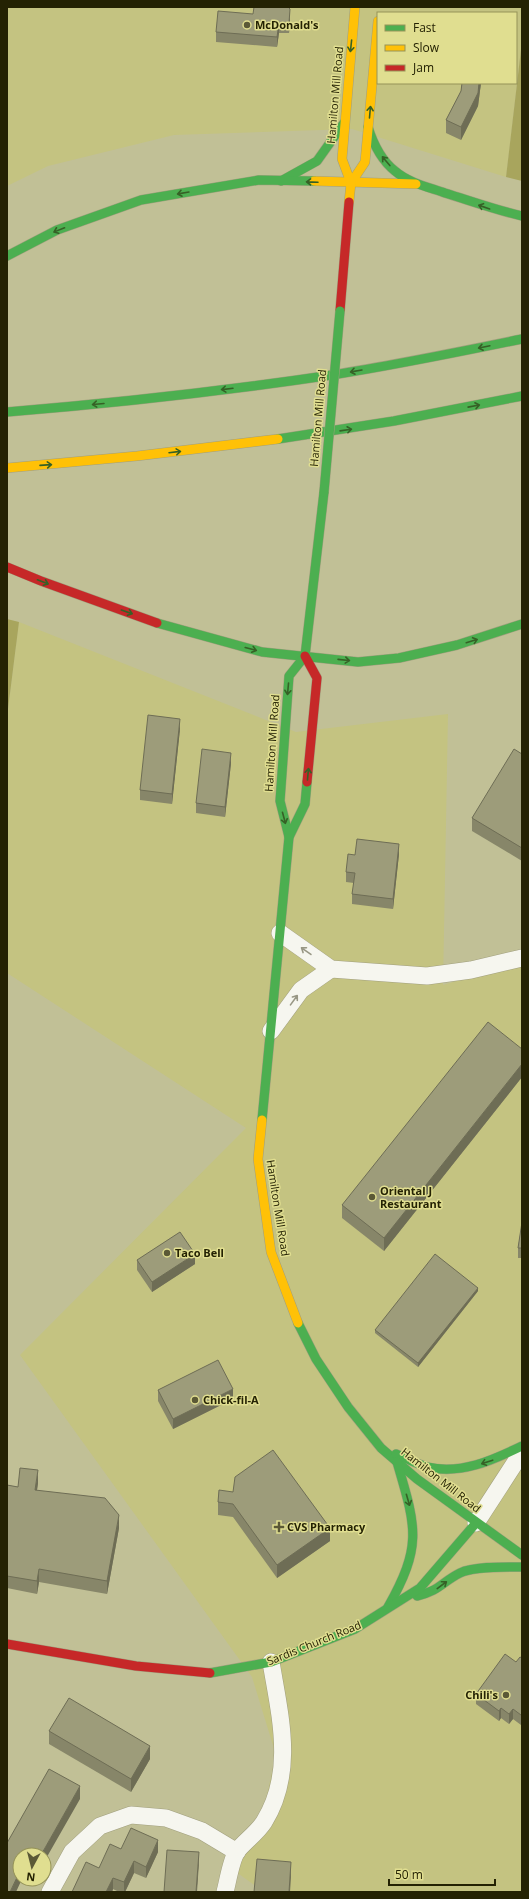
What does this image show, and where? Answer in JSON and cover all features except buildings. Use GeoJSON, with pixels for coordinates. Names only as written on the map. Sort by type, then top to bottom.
{"type":"FeatureCollection","features":[{"type":"Feature","properties":{"kind":"main road","name":"Hamilton Mill Road"},"geometry":{"type":"LineString","coordinates":[[289,837],[306,804],[317,678],[306,656],[324,492],[351,183],[342,159],[355,7]]}},
{"type":"Feature","properties":{"kind":"main road","name":"Hamilton Mill Road"},"geometry":{"type":"LineString","coordinates":[[351,183],[365,162],[377,36]]}},
{"type":"Feature","properties":{"kind":"main road"},"geometry":{"type":"LineString","coordinates":[[281,181],[317,161],[344,123]]}},
{"type":"Feature","properties":{"kind":"main road"},"geometry":{"type":"LineString","coordinates":[[368,128],[376,147],[389,164],[399,174],[416,184],[491,209],[522,216]]}},
{"type":"Feature","properties":{"kind":"main road"},"geometry":{"type":"LineString","coordinates":[[7,256],[57,230],[141,200],[259,180],[416,184]]}},
{"type":"Feature","properties":{"kind":"main road"},"geometry":{"type":"LineString","coordinates":[[7,412],[125,402],[305,379],[434,357],[522,339]]}},
{"type":"Feature","properties":{"kind":"main road"},"geometry":{"type":"LineString","coordinates":[[7,468],[107,460],[328,433],[522,396]]}},
{"type":"Feature","properties":{"kind":"main road"},"geometry":{"type":"LineString","coordinates":[[7,567],[41,581],[170,627],[262,652],[358,662],[399,658],[457,645],[522,624]]}},
{"type":"Feature","properties":{"kind":"main road","name":"Hamilton Mill Road"},"geometry":{"type":"LineString","coordinates":[[306,656],[289,676],[280,801],[289,837],[258,1160],[271,1252],[298,1327],[316,1359],[348,1407],[382,1448],[397,1462],[417,1479],[476,1523],[522,1555]]}},
{"type":"Feature","properties":{"kind":"main road"},"geometry":{"type":"LineString","coordinates":[[382,1448],[427,1467],[455,1469],[488,1462],[522,1446]]}},
{"type":"Feature","properties":{"kind":"main road"},"geometry":{"type":"LineString","coordinates":[[388,1608],[411,1561],[414,1541],[413,1518],[397,1462]]}},
{"type":"Feature","properties":{"kind":"main road","name":"Sardis Church Road"},"geometry":{"type":"LineString","coordinates":[[7,1644],[136,1666],[209,1673],[271,1662],[356,1629],[406,1598],[420,1588],[476,1523]]}},
{"type":"Feature","properties":{"kind":"main road"},"geometry":{"type":"LineString","coordinates":[[406,1598],[431,1593],[461,1572],[484,1568],[522,1567]]}},
{"type":"Feature","properties":{"kind":"street"},"geometry":{"type":"LineString","coordinates":[[280,933],[331,969],[427,976],[471,970],[522,958]]}},
{"type":"Feature","properties":{"kind":"street"},"geometry":{"type":"LineString","coordinates":[[271,1031],[301,990],[331,969]]}},
{"type":"Feature","properties":{"kind":"street","name":"Sardis Church Road"},"geometry":{"type":"LineString","coordinates":[[476,1523],[522,1452]]}},
{"type":"Feature","properties":{"kind":"street"},"geometry":{"type":"LineString","coordinates":[[225,1892],[237,1852],[264,1823],[276,1796],[284,1764],[283,1735],[271,1662]]}},
{"type":"Feature","properties":{"kind":"street"},"geometry":{"type":"LineString","coordinates":[[50,1892],[72,1852],[100,1826],[131,1815],[166,1818],[202,1831],[237,1852]]}},
{"type":"Feature","properties":{"kind":"shaded area"},"geometry":{"type":"Polygon","coordinates":[[[7,7],[522,7],[522,41],[517,84],[517,12],[377,12],[377,84],[517,84],[506,177],[352,129],[174,135],[48,166],[7,186],[7,7]]]}},
{"type":"Feature","properties":{"kind":"shaded area"},"geometry":{"type":"Polygon","coordinates":[[[522,41],[522,181],[506,177],[522,41]]]}},
{"type":"Feature","properties":{"kind":"shaded area"},"geometry":{"type":"Polygon","coordinates":[[[7,619],[19,622],[7,717],[7,619]]]}},
{"type":"Feature","properties":{"kind":"shaded area"},"geometry":{"type":"Polygon","coordinates":[[[19,622],[296,732],[448,714],[443,985],[522,961],[522,1892],[264,1892],[225,1864],[256,1843],[276,1755],[252,1677],[20,1355],[246,1128],[7,973],[7,718],[19,622]]]}},
{"type":"Feature","properties":{"kind":"traffic: fast"},"geometry":{"type":"LineString","coordinates":[[281,181],[317,161],[344,123]]}},
{"type":"Feature","properties":{"kind":"traffic: fast"},"geometry":{"type":"LineString","coordinates":[[368,127],[375,145],[386,162],[390,167],[406,179],[445,193],[522,216]]}},
{"type":"Feature","properties":{"kind":"traffic: fast"},"geometry":{"type":"LineString","coordinates":[[7,256],[57,230],[141,200],[259,180],[314,181]]}},
{"type":"Feature","properties":{"kind":"traffic: fast"},"geometry":{"type":"LineString","coordinates":[[324,492],[340,311]]}},
{"type":"Feature","properties":{"kind":"traffic: fast"},"geometry":{"type":"LineString","coordinates":[[7,412],[89,405],[291,381],[380,367],[522,339]]}},
{"type":"Feature","properties":{"kind":"traffic: fast"},"geometry":{"type":"LineString","coordinates":[[278,439],[394,421],[522,396]]}},
{"type":"Feature","properties":{"kind":"traffic: fast"},"geometry":{"type":"LineString","coordinates":[[289,837],[280,801],[289,676],[305,656],[324,492]]}},
{"type":"Feature","properties":{"kind":"traffic: fast"},"geometry":{"type":"LineString","coordinates":[[157,623],[262,652],[358,662],[399,658],[457,645],[522,624]]}},
{"type":"Feature","properties":{"kind":"traffic: fast"},"geometry":{"type":"LineString","coordinates":[[262,1120],[289,837],[305,804],[307,782]]}},
{"type":"Feature","properties":{"kind":"traffic: fast"},"geometry":{"type":"LineString","coordinates":[[298,1323],[316,1359],[348,1407],[381,1448],[417,1479],[522,1555]]}},
{"type":"Feature","properties":{"kind":"traffic: fast"},"geometry":{"type":"LineString","coordinates":[[396,1454],[427,1467],[452,1469],[476,1465],[522,1446]]}},
{"type":"Feature","properties":{"kind":"traffic: fast"},"geometry":{"type":"LineString","coordinates":[[388,1607],[407,1567],[413,1536],[409,1503],[397,1462]]}},
{"type":"Feature","properties":{"kind":"traffic: fast"},"geometry":{"type":"LineString","coordinates":[[210,1673],[271,1662],[355,1629],[420,1588],[476,1523]]}},
{"type":"Feature","properties":{"kind":"traffic: fast"},"geometry":{"type":"LineString","coordinates":[[417,1596],[430,1592],[454,1576],[473,1569],[490,1567],[522,1567]]}},
{"type":"Feature","properties":{"kind":"traffic: slow"},"geometry":{"type":"LineString","coordinates":[[349,202],[351,183],[342,159],[355,7]]}},
{"type":"Feature","properties":{"kind":"traffic: slow"},"geometry":{"type":"LineString","coordinates":[[351,183],[365,162],[377,32]]}},
{"type":"Feature","properties":{"kind":"traffic: slow"},"geometry":{"type":"LineString","coordinates":[[314,181],[416,184]]}},
{"type":"Feature","properties":{"kind":"traffic: slow"},"geometry":{"type":"LineString","coordinates":[[7,468],[137,456],[278,439]]}},
{"type":"Feature","properties":{"kind":"traffic: slow"},"geometry":{"type":"LineString","coordinates":[[262,1120],[258,1159],[271,1252],[298,1323]]}},
{"type":"Feature","properties":{"kind":"traffic: jam"},"geometry":{"type":"LineString","coordinates":[[340,311],[349,202]]}},
{"type":"Feature","properties":{"kind":"traffic: jam"},"geometry":{"type":"LineString","coordinates":[[7,567],[41,581],[157,623]]}},
{"type":"Feature","properties":{"kind":"traffic: jam"},"geometry":{"type":"LineString","coordinates":[[305,656],[317,678],[307,782]]}},
{"type":"Feature","properties":{"kind":"traffic: jam"},"geometry":{"type":"LineString","coordinates":[[7,1644],[136,1666],[210,1673]]}},
{"type":"Feature","properties":{"kind":"place","name":"McDonald's"},"geometry":{"type":"Point","coordinates":[247,25]}},
{"type":"Feature","properties":{"kind":"place","name":"Oriental J Restaurant"},"geometry":{"type":"Point","coordinates":[372,1197]}},
{"type":"Feature","properties":{"kind":"place","name":"Taco Bell"},"geometry":{"type":"Point","coordinates":[167,1253]}},
{"type":"Feature","properties":{"kind":"place","name":"Chick-fil-A"},"geometry":{"type":"Point","coordinates":[195,1400]}},
{"type":"Feature","properties":{"kind":"place","name":"CVS Pharmacy"},"geometry":{"type":"Point","coordinates":[279,1527]}},
{"type":"Feature","properties":{"kind":"place","name":"Chili's"},"geometry":{"type":"Point","coordinates":[506,1695]}}]}
